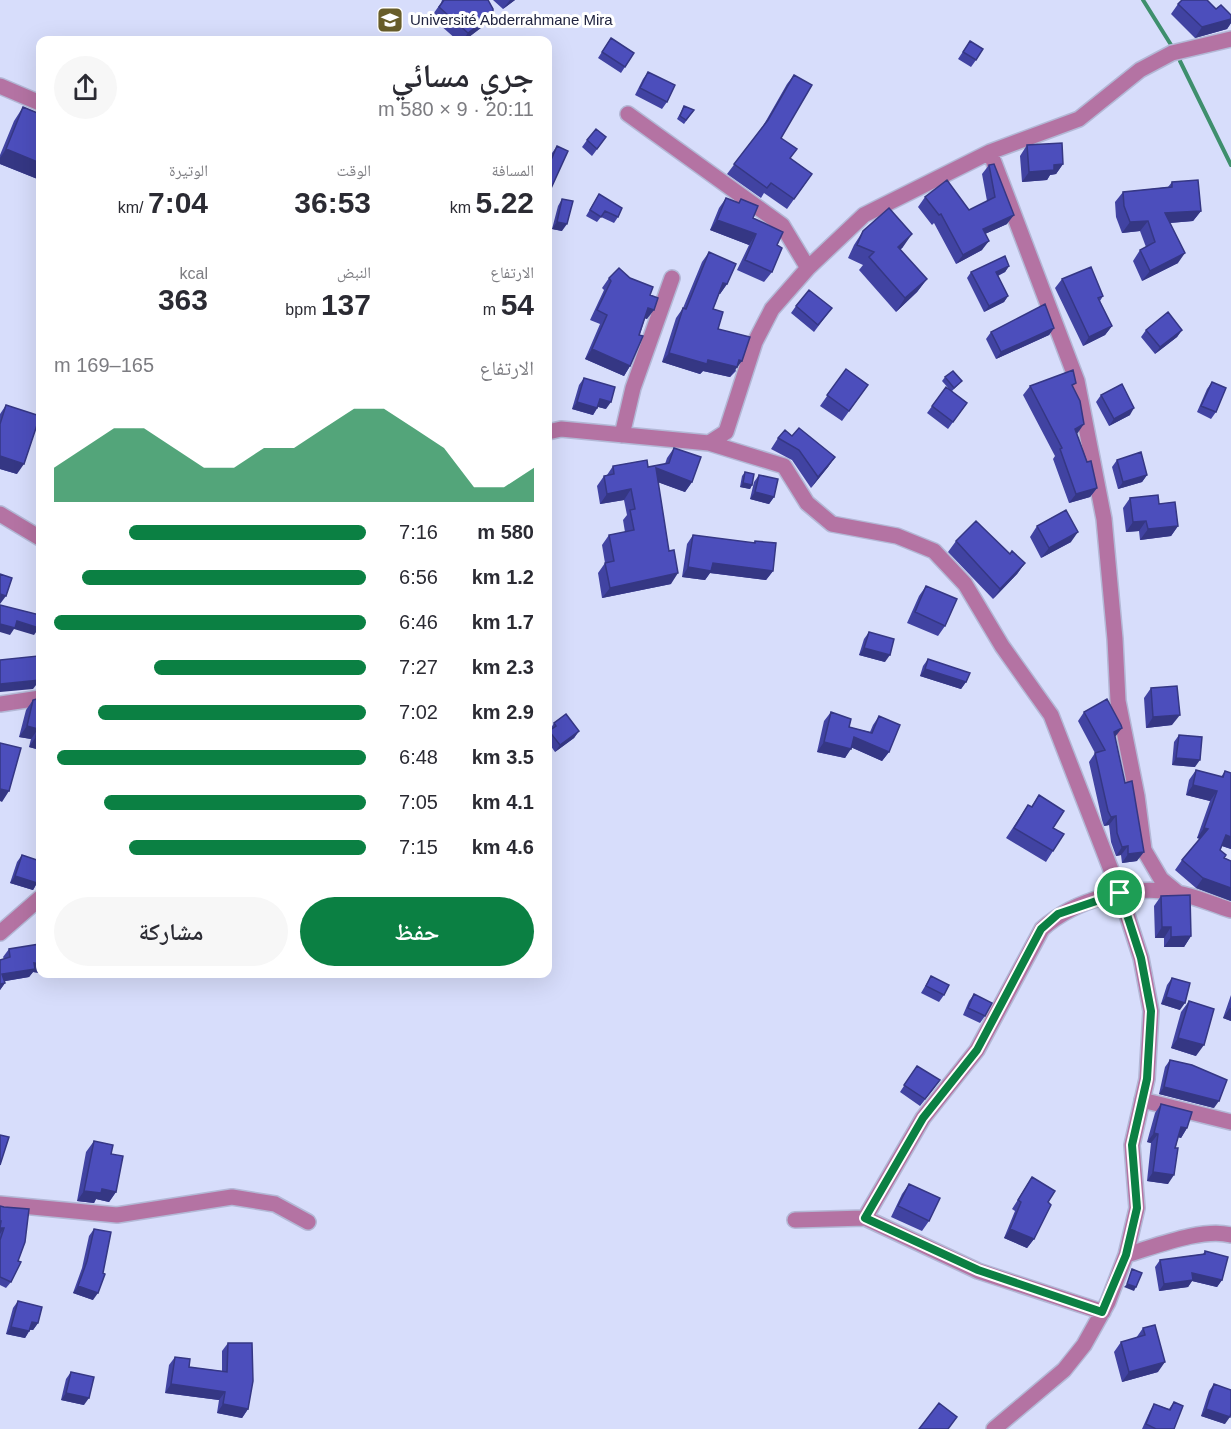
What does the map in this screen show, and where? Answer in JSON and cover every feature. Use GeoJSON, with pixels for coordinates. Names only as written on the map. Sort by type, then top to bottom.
{"type":"FeatureCollection","features":[{"type":"Feature","properties":{"kind":"street"},"geometry":{"type":"LineString","coordinates":[[709,443],[726,432],[755,342],[772,309],[808,268],[864,215],[990,152],[1079,118],[1140,70],[1172,53],[1231,39]]}},
{"type":"Feature","properties":{"kind":"street"},"geometry":{"type":"LineString","coordinates":[[0,86],[36,101]]}},
{"type":"Feature","properties":{"kind":"street"},"geometry":{"type":"LineString","coordinates":[[628,114],[782,225],[808,268]]}},
{"type":"Feature","properties":{"kind":"street"},"geometry":{"type":"LineString","coordinates":[[990,152],[1077,381],[1104,519],[1118,701],[1137,796],[1144,850],[1161,879],[1178,893]]}},
{"type":"Feature","properties":{"kind":"street"},"geometry":{"type":"LineString","coordinates":[[622,435],[633,388],[672,278]]}},
{"type":"Feature","properties":{"kind":"street"},"geometry":{"type":"LineString","coordinates":[[552,431],[561,429],[709,443],[765,458],[784,466],[807,503],[832,524],[897,536],[934,551],[957,576],[1002,646],[1051,715],[1120,893],[1141,958],[1151,1011],[1147,1079],[1132,1145],[1137,1208],[1126,1255],[1102,1312],[1084,1345],[1064,1370],[994,1429]]}},
{"type":"Feature","properties":{"kind":"street"},"geometry":{"type":"LineString","coordinates":[[0,514],[36,536]]}},
{"type":"Feature","properties":{"kind":"street"},"geometry":{"type":"LineString","coordinates":[[0,704],[36,699]]}},
{"type":"Feature","properties":{"kind":"street"},"geometry":{"type":"LineString","coordinates":[[865,1218],[923,1118],[977,1050],[1041,929],[1058,914],[1120,893],[1145,890],[1178,893],[1231,910]]}},
{"type":"Feature","properties":{"kind":"street"},"geometry":{"type":"LineString","coordinates":[[0,933],[36,902]]}},
{"type":"Feature","properties":{"kind":"street"},"geometry":{"type":"LineString","coordinates":[[1142,1100],[1231,1122]]}},
{"type":"Feature","properties":{"kind":"street"},"geometry":{"type":"LineString","coordinates":[[0,1204],[117,1215],[232,1197],[275,1204],[308,1222]]}},
{"type":"Feature","properties":{"kind":"street"},"geometry":{"type":"LineString","coordinates":[[795,1220],[865,1218],[978,1270],[1102,1312]]}},
{"type":"Feature","properties":{"kind":"street"},"geometry":{"type":"LineString","coordinates":[[1126,1255],[1194,1236],[1223,1232],[1231,1235]]}},
{"type":"Feature","properties":{"kind":"building"},"geometry":{"type":"Polygon","coordinates":[[[444,0],[488,0],[493,14],[468,33],[439,7],[444,0]]]}},
{"type":"Feature","properties":{"kind":"building"},"geometry":{"type":"Polygon","coordinates":[[[1182,0],[1207,0],[1216,9],[1221,5],[1231,15],[1231,19],[1202,27],[1178,4],[1182,0]]]}},
{"type":"Feature","properties":{"kind":"building"},"geometry":{"type":"Polygon","coordinates":[[[611,38],[634,53],[625,67],[602,52],[611,38]]]}},
{"type":"Feature","properties":{"kind":"building"},"geometry":{"type":"Polygon","coordinates":[[[970,41],[983,49],[976,60],[963,52],[970,41]]]}},
{"type":"Feature","properties":{"kind":"building"},"geometry":{"type":"Polygon","coordinates":[[[648,72],[675,85],[667,102],[640,88],[648,72]]]}},
{"type":"Feature","properties":{"kind":"building"},"geometry":{"type":"Polygon","coordinates":[[[794,75],[812,85],[781,138],[797,149],[790,158],[812,174],[794,199],[771,183],[767,188],[734,164],[768,120],[794,75]]]}},
{"type":"Feature","properties":{"kind":"building"},"geometry":{"type":"Polygon","coordinates":[[[684,106],[694,110],[686,120],[680,116],[684,106]]]}},
{"type":"Feature","properties":{"kind":"building"},"geometry":{"type":"Polygon","coordinates":[[[23,107],[36,112],[36,161],[6,149],[23,107]]]}},
{"type":"Feature","properties":{"kind":"building"},"geometry":{"type":"Polygon","coordinates":[[[596,129],[606,137],[597,149],[587,140],[596,129]]]}},
{"type":"Feature","properties":{"kind":"building"},"geometry":{"type":"Polygon","coordinates":[[[1062,143],[1063,164],[1054,165],[1054,170],[1029,172],[1027,145],[1062,143]]]}},
{"type":"Feature","properties":{"kind":"building"},"geometry":{"type":"Polygon","coordinates":[[[557,146],[568,151],[552,186],[552,158],[557,146]]]}},
{"type":"Feature","properties":{"kind":"building"},"geometry":{"type":"Polygon","coordinates":[[[994,164],[1014,215],[983,229],[989,241],[963,255],[941,214],[939,215],[925,197],[947,180],[969,210],[995,197],[989,165],[994,164]]]}},
{"type":"Feature","properties":{"kind":"building"},"geometry":{"type":"Polygon","coordinates":[[[1198,180],[1201,211],[1165,213],[1185,253],[1150,271],[1140,250],[1155,242],[1148,221],[1130,222],[1124,206],[1123,192],[1172,187],[1172,182],[1198,180]]]}},
{"type":"Feature","properties":{"kind":"building"},"geometry":{"type":"Polygon","coordinates":[[[599,194],[622,208],[618,217],[605,211],[601,217],[590,210],[599,194]]]}},
{"type":"Feature","properties":{"kind":"building"},"geometry":{"type":"Polygon","coordinates":[[[726,198],[739,203],[741,199],[758,206],[753,218],[783,232],[777,245],[782,248],[772,272],[745,260],[756,234],[717,220],[726,198]]]}},
{"type":"Feature","properties":{"kind":"building"},"geometry":{"type":"Polygon","coordinates":[[[562,199],[573,201],[567,224],[557,222],[562,199]]]}},
{"type":"Feature","properties":{"kind":"building"},"geometry":{"type":"Polygon","coordinates":[[[889,208],[912,234],[898,247],[927,279],[905,298],[869,257],[874,252],[857,245],[863,231],[889,208]]]}},
{"type":"Feature","properties":{"kind":"building"},"geometry":{"type":"Polygon","coordinates":[[[709,252],[736,264],[727,284],[723,283],[713,309],[723,312],[718,329],[750,337],[742,361],[739,360],[737,367],[708,360],[707,364],[669,353],[683,308],[686,309],[709,252]]]}},
{"type":"Feature","properties":{"kind":"building"},"geometry":{"type":"Polygon","coordinates":[[[1005,256],[1009,266],[996,272],[1008,296],[989,306],[971,272],[1005,256]]]}},
{"type":"Feature","properties":{"kind":"building"},"geometry":{"type":"Polygon","coordinates":[[[1091,267],[1103,296],[1098,298],[1112,326],[1089,337],[1062,279],[1091,267]]]}},
{"type":"Feature","properties":{"kind":"building"},"geometry":{"type":"Polygon","coordinates":[[[619,268],[630,278],[653,287],[650,295],[658,298],[654,310],[648,308],[639,335],[643,336],[630,366],[592,349],[607,315],[597,310],[611,281],[609,278],[619,268]]]}},
{"type":"Feature","properties":{"kind":"building"},"geometry":{"type":"Polygon","coordinates":[[[809,290],[832,308],[818,325],[796,306],[809,290]]]}},
{"type":"Feature","properties":{"kind":"building"},"geometry":{"type":"Polygon","coordinates":[[[1045,304],[1054,328],[1001,352],[991,332],[1045,304]]]}},
{"type":"Feature","properties":{"kind":"building"},"geometry":{"type":"Polygon","coordinates":[[[1168,312],[1182,330],[1160,347],[1146,330],[1168,312]]]}},
{"type":"Feature","properties":{"kind":"building"},"geometry":{"type":"Polygon","coordinates":[[[846,369],[868,385],[849,411],[827,395],[846,369]]]}},
{"type":"Feature","properties":{"kind":"building"},"geometry":{"type":"Polygon","coordinates":[[[1073,370],[1076,383],[1072,385],[1080,401],[1084,424],[1075,429],[1087,462],[1091,461],[1097,488],[1076,494],[1060,449],[1062,448],[1030,386],[1073,370]]]}},
{"type":"Feature","properties":{"kind":"building"},"geometry":{"type":"Polygon","coordinates":[[[953,371],[962,381],[954,388],[945,377],[953,371]]]}},
{"type":"Feature","properties":{"kind":"building"},"geometry":{"type":"Polygon","coordinates":[[[584,378],[615,387],[611,402],[600,399],[597,408],[577,402],[584,378]]]}},
{"type":"Feature","properties":{"kind":"building"},"geometry":{"type":"Polygon","coordinates":[[[1212,382],[1226,388],[1216,412],[1201,406],[1212,382]]]}},
{"type":"Feature","properties":{"kind":"building"},"geometry":{"type":"Polygon","coordinates":[[[1122,384],[1134,408],[1114,419],[1101,395],[1122,384]]]}},
{"type":"Feature","properties":{"kind":"building"},"geometry":{"type":"Polygon","coordinates":[[[946,387],[967,403],[953,422],[932,406],[946,387]]]}},
{"type":"Feature","properties":{"kind":"building"},"geometry":{"type":"Polygon","coordinates":[[[6,405],[36,415],[36,428],[24,464],[0,456],[0,424],[6,405]]]}},
{"type":"Feature","properties":{"kind":"building"},"geometry":{"type":"Polygon","coordinates":[[[799,428],[835,457],[818,477],[799,450],[778,438],[785,430],[792,436],[799,428]]]}},
{"type":"Feature","properties":{"kind":"building"},"geometry":{"type":"Polygon","coordinates":[[[674,448],[701,457],[692,482],[656,468],[669,551],[674,550],[678,573],[610,588],[605,563],[614,561],[609,535],[634,530],[630,510],[635,509],[631,489],[607,494],[604,476],[614,474],[613,466],[647,460],[648,467],[669,463],[674,448]]]}},
{"type":"Feature","properties":{"kind":"building"},"geometry":{"type":"Polygon","coordinates":[[[1141,452],[1147,475],[1123,482],[1117,460],[1141,452]]]}},
{"type":"Feature","properties":{"kind":"building"},"geometry":{"type":"Polygon","coordinates":[[[745,472],[754,474],[752,485],[743,483],[745,472]]]}},
{"type":"Feature","properties":{"kind":"building"},"geometry":{"type":"Polygon","coordinates":[[[759,475],[778,479],[774,497],[755,492],[759,475]]]}},
{"type":"Feature","properties":{"kind":"building"},"geometry":{"type":"Polygon","coordinates":[[[1158,495],[1159,504],[1175,502],[1178,526],[1148,529],[1146,521],[1133,522],[1130,498],[1158,495]]]}},
{"type":"Feature","properties":{"kind":"building"},"geometry":{"type":"Polygon","coordinates":[[[1066,510],[1078,532],[1049,548],[1037,526],[1066,510]]]}},
{"type":"Feature","properties":{"kind":"building"},"geometry":{"type":"Polygon","coordinates":[[[976,521],[1010,554],[1012,551],[1025,563],[1000,589],[956,541],[976,521]]]}},
{"type":"Feature","properties":{"kind":"building"},"geometry":{"type":"Polygon","coordinates":[[[693,535],[755,543],[755,541],[776,543],[773,571],[713,563],[711,571],[688,567],[693,535]]]}},
{"type":"Feature","properties":{"kind":"building"},"geometry":{"type":"Polygon","coordinates":[[[0,574],[12,578],[6,596],[0,594],[0,574]]]}},
{"type":"Feature","properties":{"kind":"building"},"geometry":{"type":"Polygon","coordinates":[[[926,586],[957,599],[945,626],[915,612],[926,586]]]}},
{"type":"Feature","properties":{"kind":"building"},"geometry":{"type":"Polygon","coordinates":[[[0,605],[36,614],[36,627],[17,621],[15,628],[0,624],[0,605]]]}},
{"type":"Feature","properties":{"kind":"building"},"geometry":{"type":"Polygon","coordinates":[[[869,632],[894,639],[890,655],[864,648],[869,632]]]}},
{"type":"Feature","properties":{"kind":"building"},"geometry":{"type":"Polygon","coordinates":[[[36,656],[36,680],[0,684],[0,660],[36,656]]]}},
{"type":"Feature","properties":{"kind":"building"},"geometry":{"type":"Polygon","coordinates":[[[928,659],[970,673],[966,682],[925,669],[928,659]]]}},
{"type":"Feature","properties":{"kind":"building"},"geometry":{"type":"Polygon","coordinates":[[[1177,686],[1180,715],[1153,717],[1151,688],[1177,686]]]}},
{"type":"Feature","properties":{"kind":"building"},"geometry":{"type":"Polygon","coordinates":[[[36,699],[36,728],[27,726],[33,700],[36,699]]]}},
{"type":"Feature","properties":{"kind":"building"},"geometry":{"type":"Polygon","coordinates":[[[1107,699],[1122,728],[1114,732],[1125,783],[1132,781],[1144,852],[1128,854],[1128,846],[1122,847],[1117,833],[1116,816],[1111,817],[1108,811],[1095,753],[1105,750],[1084,712],[1107,699]]]}},
{"type":"Feature","properties":{"kind":"building"},"geometry":{"type":"Polygon","coordinates":[[[831,712],[851,719],[849,727],[872,733],[879,716],[900,725],[889,752],[854,737],[851,749],[824,742],[831,712]]]}},
{"type":"Feature","properties":{"kind":"building"},"geometry":{"type":"Polygon","coordinates":[[[566,714],[579,731],[560,745],[552,735],[552,729],[556,726],[554,723],[566,714]]]}},
{"type":"Feature","properties":{"kind":"building"},"geometry":{"type":"Polygon","coordinates":[[[1179,735],[1202,737],[1200,760],[1176,758],[1179,735]]]}},
{"type":"Feature","properties":{"kind":"building"},"geometry":{"type":"Polygon","coordinates":[[[0,743],[21,748],[9,791],[0,789],[0,743]]]}},
{"type":"Feature","properties":{"kind":"building"},"geometry":{"type":"Polygon","coordinates":[[[1196,770],[1223,777],[1225,771],[1231,773],[1231,837],[1226,835],[1220,850],[1226,855],[1224,858],[1231,861],[1231,888],[1203,878],[1182,860],[1208,829],[1204,828],[1217,791],[1193,785],[1196,770]]]}},
{"type":"Feature","properties":{"kind":"building"},"geometry":{"type":"Polygon","coordinates":[[[1039,795],[1064,811],[1053,828],[1064,834],[1053,851],[1014,828],[1028,805],[1032,807],[1039,795]]]}},
{"type":"Feature","properties":{"kind":"building"},"geometry":{"type":"Polygon","coordinates":[[[22,855],[36,860],[36,883],[15,876],[22,855]]]}},
{"type":"Feature","properties":{"kind":"building"},"geometry":{"type":"Polygon","coordinates":[[[1190,895],[1191,936],[1171,937],[1171,927],[1162,927],[1161,896],[1190,895]]]}},
{"type":"Feature","properties":{"kind":"building"},"geometry":{"type":"Polygon","coordinates":[[[36,945],[35,969],[2,974],[5,983],[0,984],[0,960],[10,957],[9,949],[36,945]]]}},
{"type":"Feature","properties":{"kind":"building"},"geometry":{"type":"Polygon","coordinates":[[[931,976],[949,985],[944,995],[926,986],[931,976]]]}},
{"type":"Feature","properties":{"kind":"building"},"geometry":{"type":"Polygon","coordinates":[[[1172,978],[1190,983],[1185,1003],[1166,997],[1172,978]]]}},
{"type":"Feature","properties":{"kind":"building"},"geometry":{"type":"Polygon","coordinates":[[[974,994],[992,1003],[985,1016],[968,1008],[974,994]]]}},
{"type":"Feature","properties":{"kind":"building"},"geometry":{"type":"Polygon","coordinates":[[[1189,1001],[1214,1009],[1204,1045],[1178,1038],[1189,1001]]]}},
{"type":"Feature","properties":{"kind":"building"},"geometry":{"type":"Polygon","coordinates":[[[1170,1060],[1192,1065],[1227,1080],[1219,1101],[1164,1087],[1170,1060]]]}},
{"type":"Feature","properties":{"kind":"building"},"geometry":{"type":"Polygon","coordinates":[[[917,1066],[940,1080],[925,1099],[904,1085],[917,1066]]]}},
{"type":"Feature","properties":{"kind":"building"},"geometry":{"type":"Polygon","coordinates":[[[1161,1104],[1192,1112],[1187,1128],[1181,1127],[1175,1148],[1178,1148],[1174,1175],[1153,1172],[1158,1134],[1154,1133],[1161,1104]]]}},
{"type":"Feature","properties":{"kind":"building"},"geometry":{"type":"Polygon","coordinates":[[[0,1135],[9,1137],[0,1165],[0,1135]]]}},
{"type":"Feature","properties":{"kind":"building"},"geometry":{"type":"Polygon","coordinates":[[[94,1141],[113,1145],[111,1154],[123,1156],[116,1192],[102,1189],[101,1193],[84,1191],[94,1141]]]}},
{"type":"Feature","properties":{"kind":"building"},"geometry":{"type":"Polygon","coordinates":[[[1032,1177],[1055,1191],[1048,1202],[1051,1205],[1034,1239],[1010,1229],[1021,1202],[1018,1200],[1032,1177]]]}},
{"type":"Feature","properties":{"kind":"building"},"geometry":{"type":"Polygon","coordinates":[[[909,1184],[940,1198],[929,1221],[898,1206],[909,1184]]]}},
{"type":"Feature","properties":{"kind":"building"},"geometry":{"type":"Polygon","coordinates":[[[0,1206],[29,1209],[25,1242],[18,1261],[21,1262],[11,1282],[0,1277],[0,1240],[4,1228],[0,1228],[0,1206]]]}},
{"type":"Feature","properties":{"kind":"building"},"geometry":{"type":"Polygon","coordinates":[[[94,1229],[111,1232],[103,1273],[105,1274],[98,1293],[78,1286],[87,1261],[94,1229]]]}},
{"type":"Feature","properties":{"kind":"building"},"geometry":{"type":"Polygon","coordinates":[[[1205,1251],[1228,1257],[1222,1280],[1192,1273],[1193,1280],[1164,1284],[1160,1260],[1205,1254],[1205,1251]]]}},
{"type":"Feature","properties":{"kind":"building"},"geometry":{"type":"Polygon","coordinates":[[[1132,1269],[1142,1273],[1136,1287],[1127,1284],[1132,1269]]]}},
{"type":"Feature","properties":{"kind":"building"},"geometry":{"type":"Polygon","coordinates":[[[18,1301],[42,1307],[38,1323],[32,1322],[29,1331],[11,1327],[18,1301]]]}},
{"type":"Feature","properties":{"kind":"building"},"geometry":{"type":"Polygon","coordinates":[[[1155,1325],[1165,1362],[1129,1372],[1121,1342],[1145,1335],[1143,1328],[1155,1325]]]}},
{"type":"Feature","properties":{"kind":"building"},"geometry":{"type":"Polygon","coordinates":[[[228,1343],[252,1343],[253,1381],[248,1409],[223,1404],[225,1392],[171,1384],[175,1357],[190,1359],[189,1367],[227,1372],[228,1343]]]}},
{"type":"Feature","properties":{"kind":"building"},"geometry":{"type":"Polygon","coordinates":[[[71,1372],[94,1377],[89,1398],[66,1393],[71,1372]]]}},
{"type":"Feature","properties":{"kind":"building"},"geometry":{"type":"Polygon","coordinates":[[[1214,1384],[1231,1390],[1230,1417],[1206,1409],[1214,1384]]]}},
{"type":"Feature","properties":{"kind":"building"},"geometry":{"type":"Polygon","coordinates":[[[1174,1402],[1183,1406],[1174,1429],[1156,1429],[1146,1424],[1154,1404],[1170,1410],[1174,1402]]]}},
{"type":"Feature","properties":{"kind":"building"},"geometry":{"type":"Polygon","coordinates":[[[939,1403],[957,1417],[948,1429],[919,1429],[939,1403]]]}},
{"type":"Feature","properties":{"kind":"waterway"},"geometry":{"type":"LineString","coordinates":[[1143,0],[1173,48]]}},
{"type":"Feature","properties":{"kind":"waterway"},"geometry":{"type":"LineString","coordinates":[[1180,61],[1231,165]]}},
{"type":"Feature","properties":{"kind":"place","name":"Université Abderrahmane Mira"},"geometry":{"type":"Point","coordinates":[390,20]}},
{"type":"Feature","properties":{"kind":"route"},"geometry":{"type":"LineString","coordinates":[[1120,893],[1141,958],[1151,1011],[1147,1079],[1132,1145],[1137,1208],[1126,1255],[1102,1312],[978,1270],[865,1218],[923,1118],[977,1050],[1041,929],[1058,914],[1120,893]]}}]}
